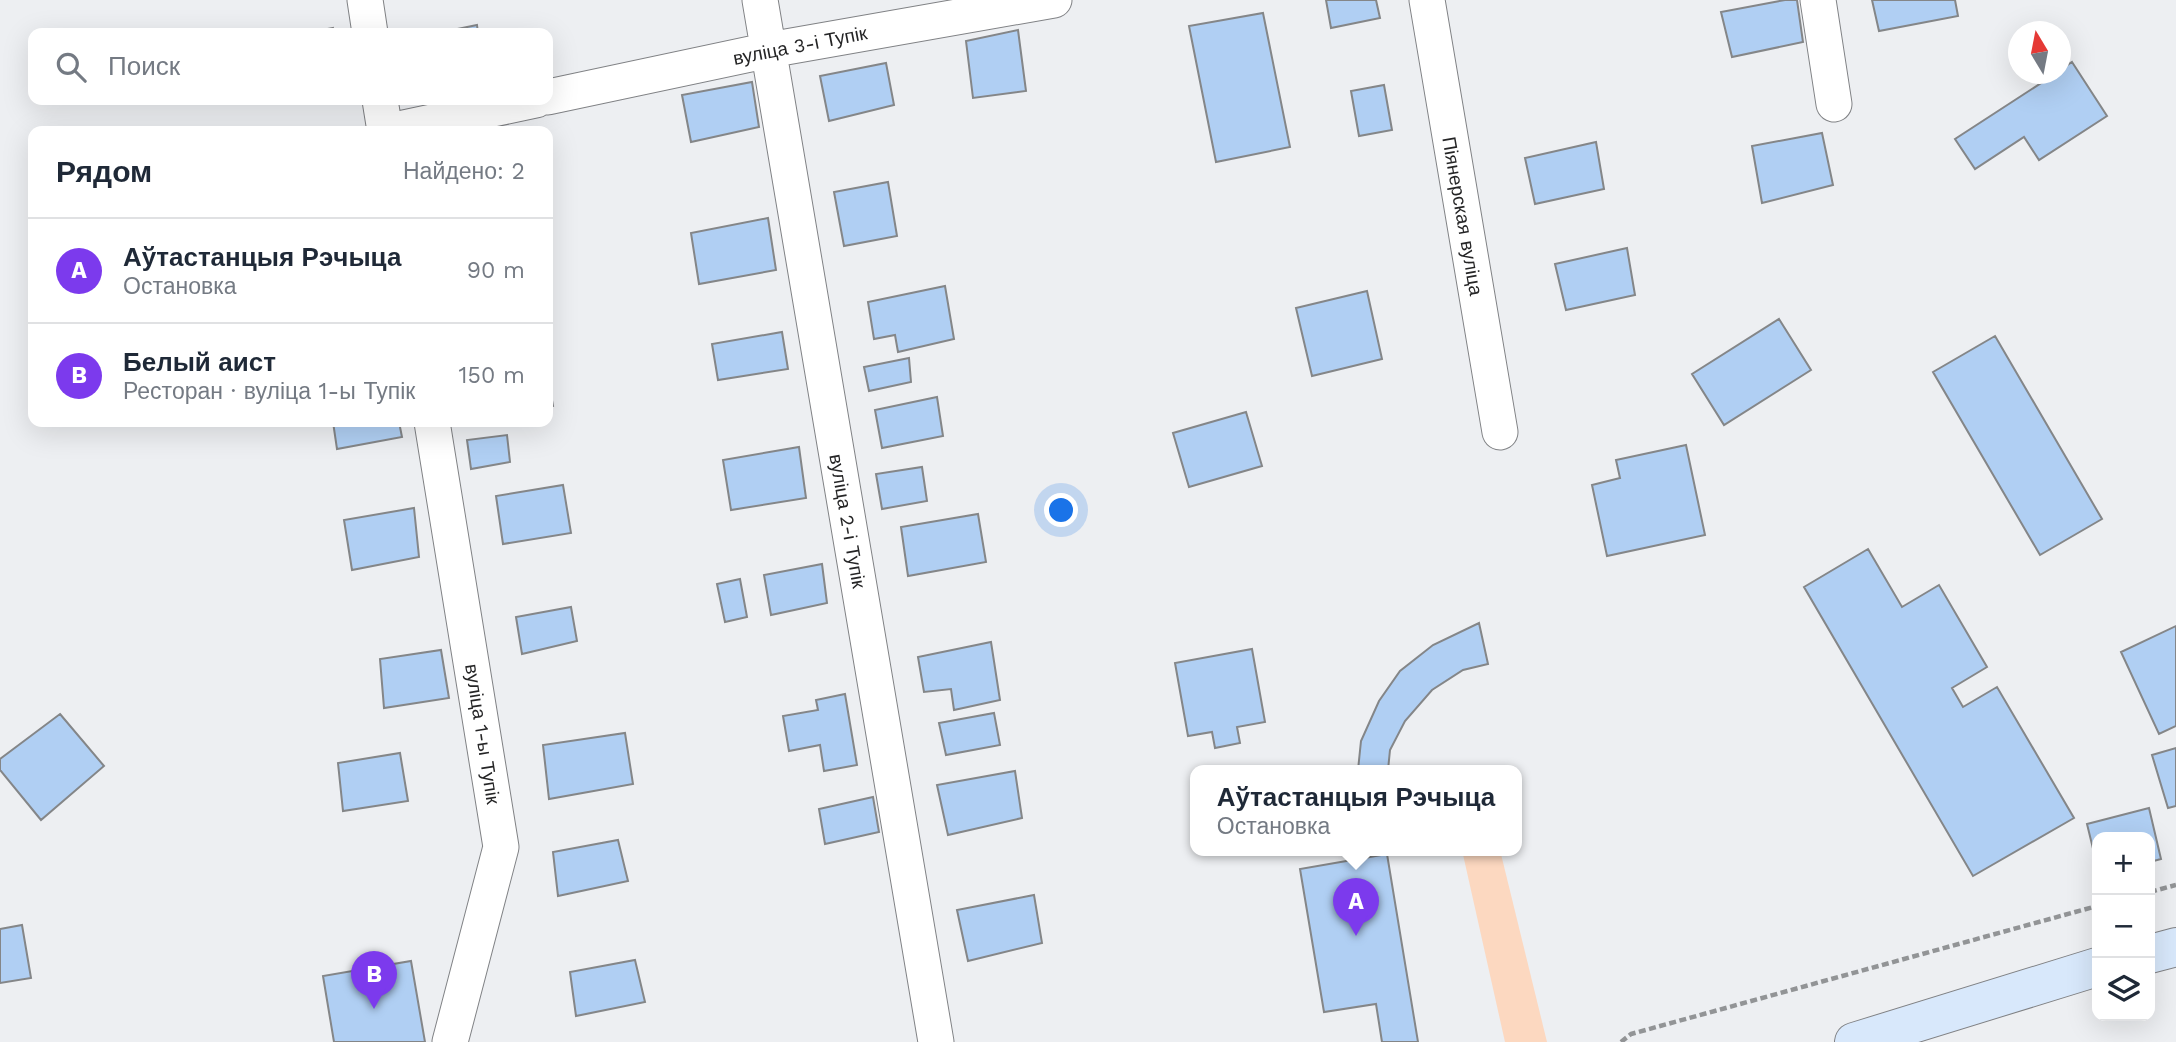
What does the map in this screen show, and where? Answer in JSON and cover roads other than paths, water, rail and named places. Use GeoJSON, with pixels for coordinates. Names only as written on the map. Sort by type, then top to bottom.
{"type":"FeatureCollection","features":[{"type":"Feature","properties":{"kind":"main road"},"geometry":{"type":"LineString","coordinates":[[2155,953],[2176,947]]}},
{"type":"Feature","properties":{"kind":"main road"},"geometry":{"type":"LineString","coordinates":[[1854,1042],[2092,969]]}},
{"type":"Feature","properties":{"kind":"street"},"geometry":{"type":"LineString","coordinates":[[365,0],[369,28]]}},
{"type":"Feature","properties":{"kind":"street","name":"вуліца 2-і Тупік"},"geometry":{"type":"LineString","coordinates":[[760,0],[936,1042]]}},
{"type":"Feature","properties":{"kind":"street","name":"вуліца 3-і Тупік"},"geometry":{"type":"LineString","coordinates":[[553,96],[769,50],[1054,0]]}},
{"type":"Feature","properties":{"kind":"street","name":"Піянерская вуліца"},"geometry":{"type":"LineString","coordinates":[[1427,0],[1500,432]]}},
{"type":"Feature","properties":{"kind":"street"},"geometry":{"type":"LineString","coordinates":[[1818,0],[1834,104]]}},
{"type":"Feature","properties":{"kind":"street"},"geometry":{"type":"LineString","coordinates":[[381,105],[386,126]]}},
{"type":"Feature","properties":{"kind":"street"},"geometry":{"type":"LineString","coordinates":[[411,126],[512,105]]}},
{"type":"Feature","properties":{"kind":"street","name":"вуліца 1-ы Тупік"},"geometry":{"type":"LineString","coordinates":[[433,427],[501,847],[450,1042]]}},
{"type":"Feature","properties":{"kind":"place","name":"Аўтастанцыя Рэчыца"},"geometry":{"type":"Point","coordinates":[1356,936]}},
{"type":"Feature","properties":{"kind":"place","name":"Белый аист"},"geometry":{"type":"Point","coordinates":[374,1009]}}]}
